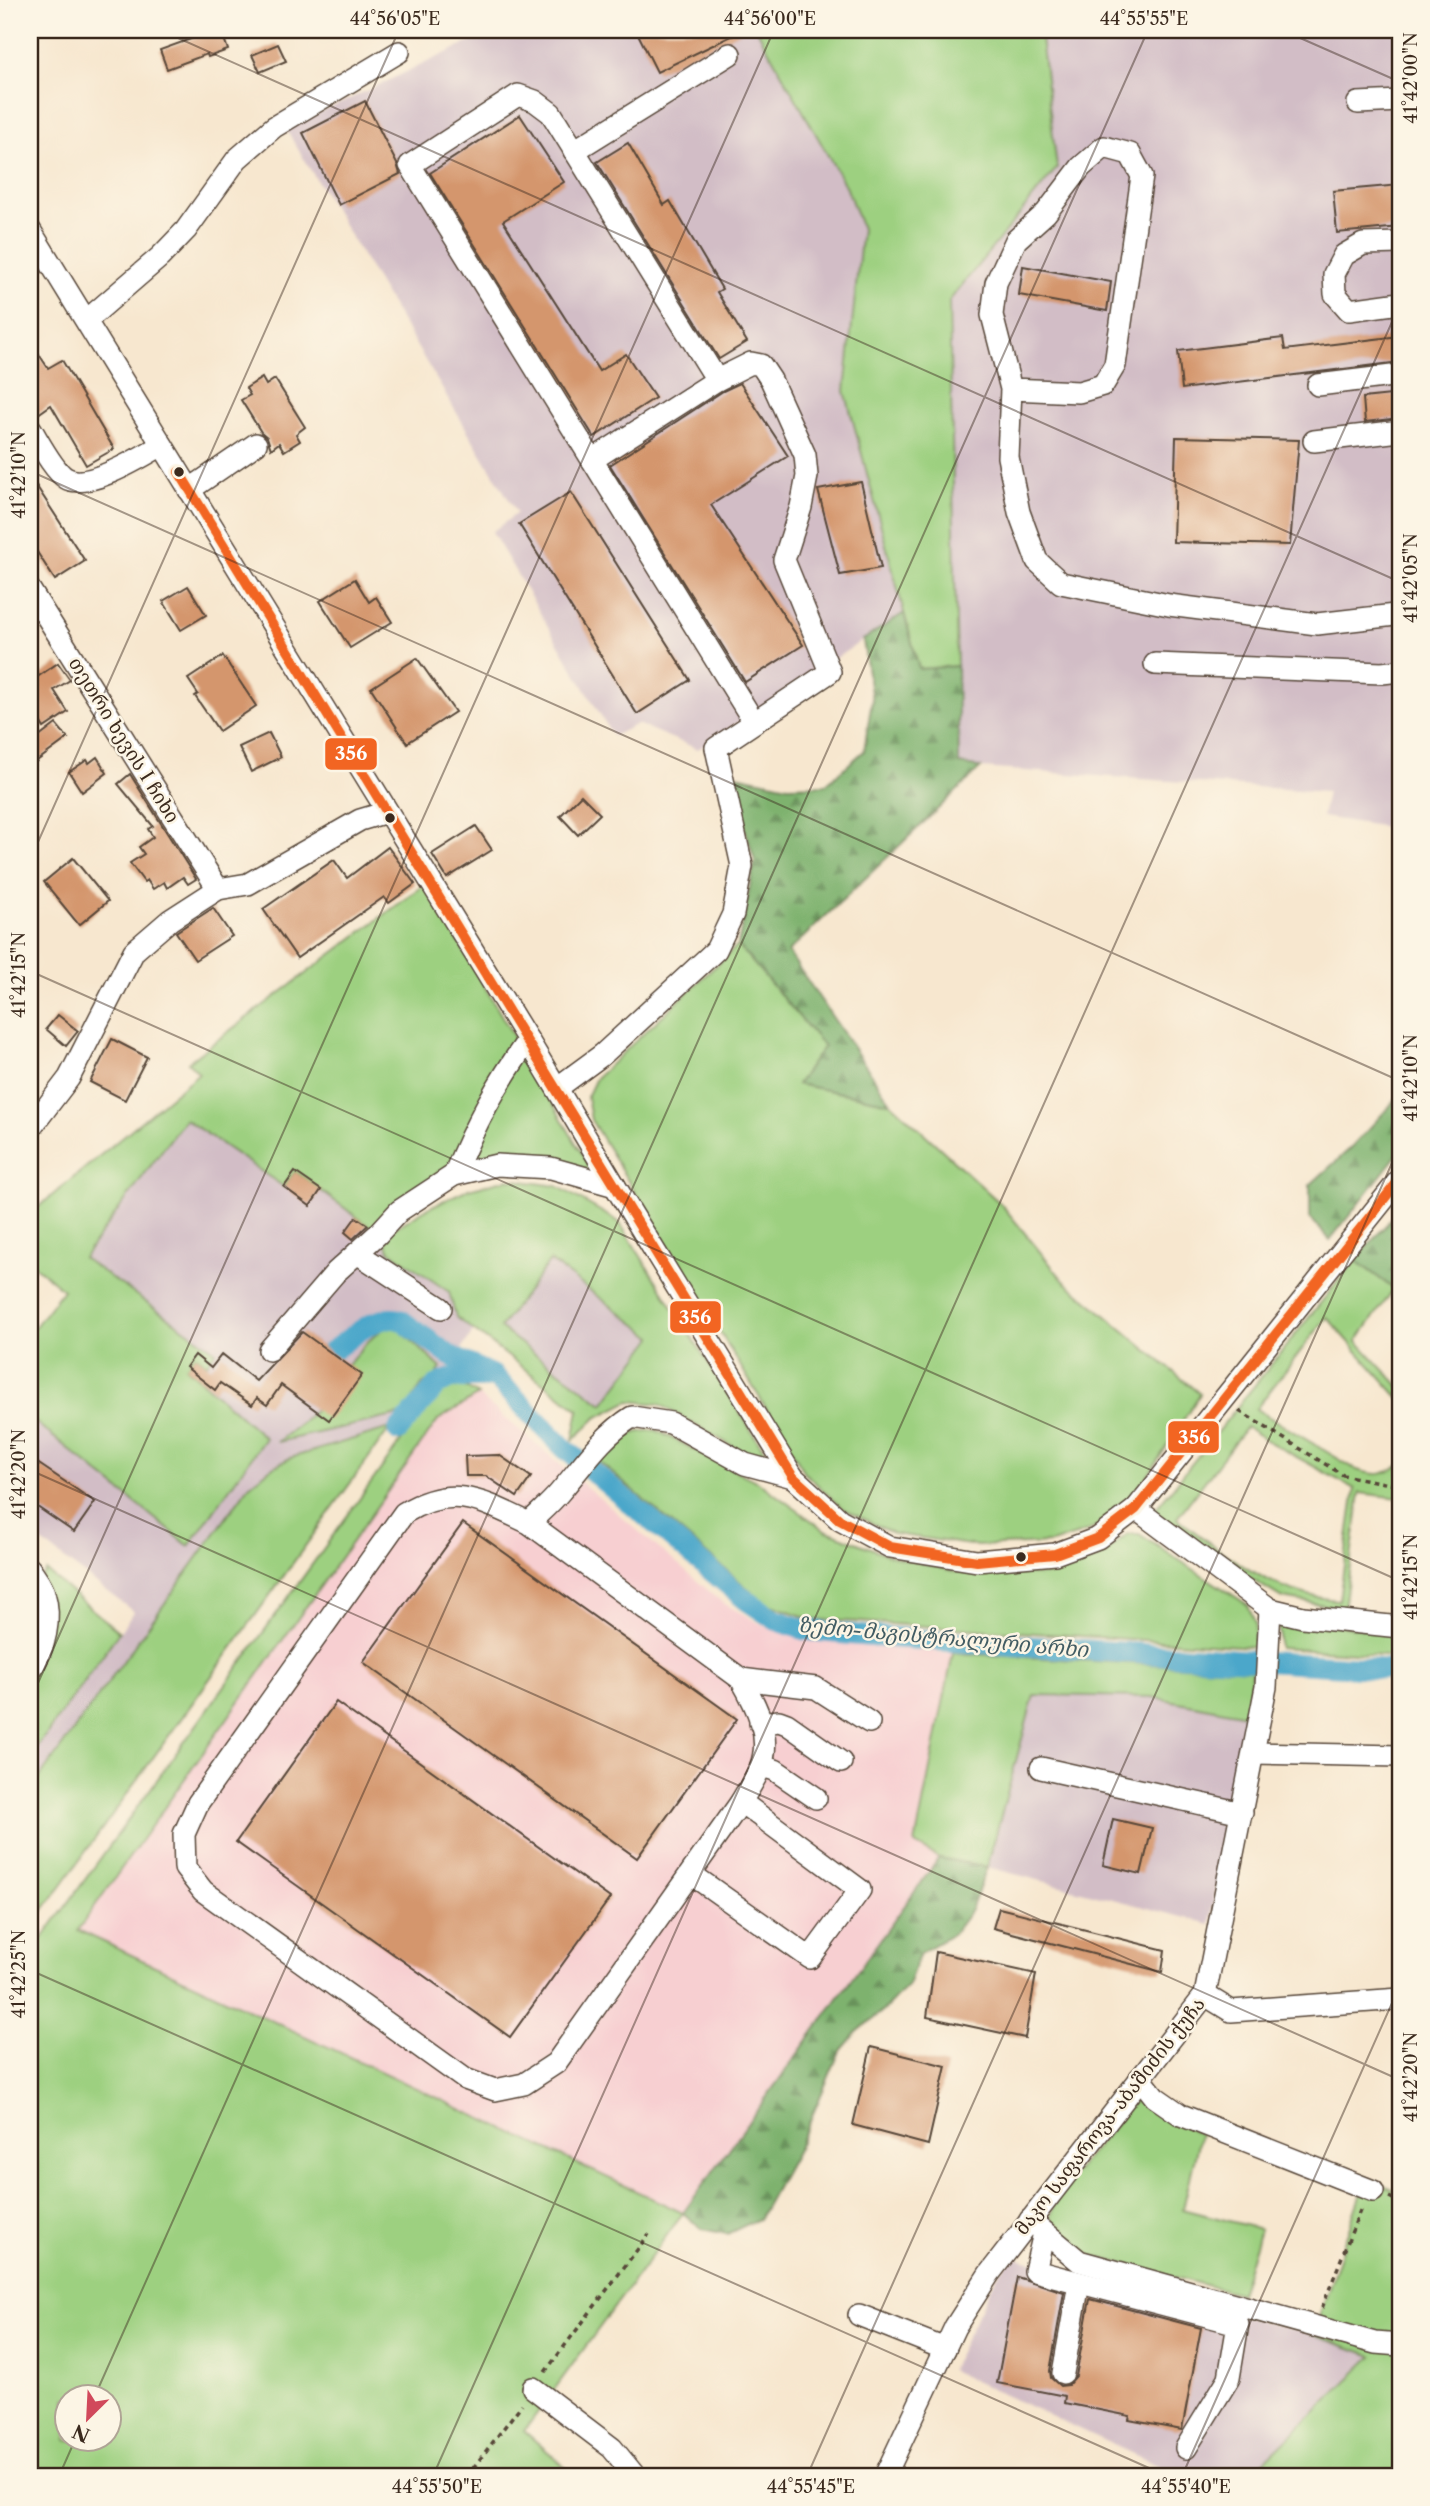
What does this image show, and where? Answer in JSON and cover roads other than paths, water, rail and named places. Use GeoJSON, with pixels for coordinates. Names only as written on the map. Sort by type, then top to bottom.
{"type":"FeatureCollection","features":[{"type":"Feature","properties":{"kind":"street"},"geometry":{"type":"LineString","coordinates":[[87,320],[160,257],[186,230],[237,159],[274,127],[399,52]]}},
{"type":"Feature","properties":{"kind":"street"},"geometry":{"type":"LineString","coordinates":[[574,150],[730,54]]}},
{"type":"Feature","properties":{"kind":"street"},"geometry":{"type":"LineString","coordinates":[[718,380],[551,113],[535,101],[518,95],[410,165],[754,722]]}},
{"type":"Feature","properties":{"kind":"street"},"geometry":{"type":"LineString","coordinates":[[1358,103],[1400,101]]}},
{"type":"Feature","properties":{"kind":"street"},"geometry":{"type":"LineString","coordinates":[[1012,389],[1079,392],[1103,385],[1115,365],[1142,176],[1130,154],[1104,147],[1081,167],[1046,213],[1016,240],[996,283],[992,315],[1012,389],[1008,457],[1019,512],[1037,561],[1061,583],[1170,605],[1317,624],[1398,614]]}},
{"type":"Feature","properties":{"kind":"street"},"geometry":{"type":"LineString","coordinates":[[30,230],[793,1477],[840,1520],[890,1547],[977,1561],[1055,1554],[1098,1538],[1136,1509],[1400,1179]]}},
{"type":"Feature","properties":{"kind":"street"},"geometry":{"type":"LineString","coordinates":[[1400,243],[1363,244],[1344,255],[1334,274],[1335,294],[1349,310],[1400,303]]}},
{"type":"Feature","properties":{"kind":"street"},"geometry":{"type":"LineString","coordinates":[[557,1088],[602,1055],[716,950],[733,914],[742,866],[716,748],[830,672],[784,560],[807,476],[805,455],[771,380],[761,365],[751,362],[718,380],[592,460]]}},
{"type":"Feature","properties":{"kind":"street"},"geometry":{"type":"LineString","coordinates":[[1318,385],[1400,375]]}},
{"type":"Feature","properties":{"kind":"street"},"geometry":{"type":"LineString","coordinates":[[30,429],[64,478],[75,482],[120,468],[162,445]]}},
{"type":"Feature","properties":{"kind":"street"},"geometry":{"type":"LineString","coordinates":[[1314,441],[1400,431]]}},
{"type":"Feature","properties":{"kind":"street"},"geometry":{"type":"LineString","coordinates":[[189,490],[256,444]]}},
{"type":"Feature","properties":{"kind":"street","name":"თეთრი ხევის I ჩიხი"},"geometry":{"type":"LineString","coordinates":[[30,590],[218,889]]}},
{"type":"Feature","properties":{"kind":"street"},"geometry":{"type":"LineString","coordinates":[[1155,664],[1382,673],[1400,671]]}},
{"type":"Feature","properties":{"kind":"street"},"geometry":{"type":"LineString","coordinates":[[30,1129],[69,1078],[134,951],[170,920],[218,889],[248,884],[360,820],[387,812]]}},
{"type":"Feature","properties":{"kind":"street"},"geometry":{"type":"LineString","coordinates":[[454,1175],[473,1127],[503,1075],[528,1040]]}},
{"type":"Feature","properties":{"kind":"street"},"geometry":{"type":"LineString","coordinates":[[269,1350],[336,1272],[399,1211],[454,1175],[497,1165],[551,1168],[615,1186]]}},
{"type":"Feature","properties":{"kind":"street"},"geometry":{"type":"LineString","coordinates":[[357,1253],[441,1308]]}},
{"type":"Feature","properties":{"kind":"street"},"geometry":{"type":"LineString","coordinates":[[529,1523],[561,1491],[603,1440],[616,1427],[632,1417],[671,1423],[745,1464],[793,1477]]}},
{"type":"Feature","properties":{"kind":"street"},"geometry":{"type":"LineString","coordinates":[[456,1497],[479,1500],[529,1523],[741,1679],[757,1706],[764,1739],[761,1766],[741,1802],[556,2063],[524,2084],[495,2090],[466,2079],[203,1891],[185,1868],[184,1834],[198,1803],[404,1513],[422,1502],[456,1497]]}},
{"type":"Feature","properties":{"kind":"street"},"geometry":{"type":"LineString","coordinates":[[1136,1509],[1270,1609],[1303,1617],[1400,1627]]}},
{"type":"Feature","properties":{"kind":"street"},"geometry":{"type":"LineString","coordinates":[[30,1569],[44,1591],[48,1629],[37,1661],[30,1671]]}},
{"type":"Feature","properties":{"kind":"street","name":"მაკო საფაროვა-აბაშიძის ქუჩა"},"geometry":{"type":"LineString","coordinates":[[885,2476],[955,2327],[989,2273],[1037,2226],[1140,2078],[1205,1995],[1266,1686],[1270,1609]]}},
{"type":"Feature","properties":{"kind":"street"},"geometry":{"type":"LineString","coordinates":[[741,1679],[816,1688],[869,1722]]}},
{"type":"Feature","properties":{"kind":"street"},"geometry":{"type":"LineString","coordinates":[[760,1723],[779,1721],[787,1724],[841,1762]]}},
{"type":"Feature","properties":{"kind":"street"},"geometry":{"type":"LineString","coordinates":[[1254,1753],[1400,1756]]}},
{"type":"Feature","properties":{"kind":"street"},"geometry":{"type":"LineString","coordinates":[[761,1766],[775,1770],[816,1798]]}},
{"type":"Feature","properties":{"kind":"street"},"geometry":{"type":"LineString","coordinates":[[1041,1768],[1241,1813]]}},
{"type":"Feature","properties":{"kind":"street"},"geometry":{"type":"LineString","coordinates":[[691,1874],[810,1958],[860,1890],[741,1802]]}},
{"type":"Feature","properties":{"kind":"street"},"geometry":{"type":"LineString","coordinates":[[1205,1995],[1231,2011],[1400,1999]]}},
{"type":"Feature","properties":{"kind":"street"},"geometry":{"type":"LineString","coordinates":[[1140,2078],[1155,2096],[1181,2115],[1371,2190]]}},
{"type":"Feature","properties":{"kind":"street"},"geometry":{"type":"LineString","coordinates":[[1037,2226],[1035,2271],[1238,2324],[1229,2378],[1186,2448]]}},
{"type":"Feature","properties":{"kind":"street"},"geometry":{"type":"LineString","coordinates":[[1037,2226],[1079,2261],[1375,2343],[1400,2345]]}},
{"type":"Feature","properties":{"kind":"street"},"geometry":{"type":"LineString","coordinates":[[1063,2373],[1079,2283]]}},
{"type":"Feature","properties":{"kind":"street"},"geometry":{"type":"LineString","coordinates":[[859,2315],[945,2349]]}},
{"type":"Feature","properties":{"kind":"street"},"geometry":{"type":"LineString","coordinates":[[533,2388],[612,2448],[635,2476]]}},
{"type":"Feature","properties":{"kind":"waterway","name":"ზემო-მაგისტრალური არხი"},"geometry":{"type":"LineString","coordinates":[[331,1352],[373,1323],[401,1320],[449,1355],[494,1376],[564,1448],[746,1600],[776,1620],[805,1630],[1400,1670]]}},
{"type":"Feature","properties":{"kind":"waterway","name":"ზემო-მაგისტრალური არხი"},"geometry":{"type":"LineString","coordinates":[[398,1431],[437,1385],[452,1378],[488,1377]]}}]}
